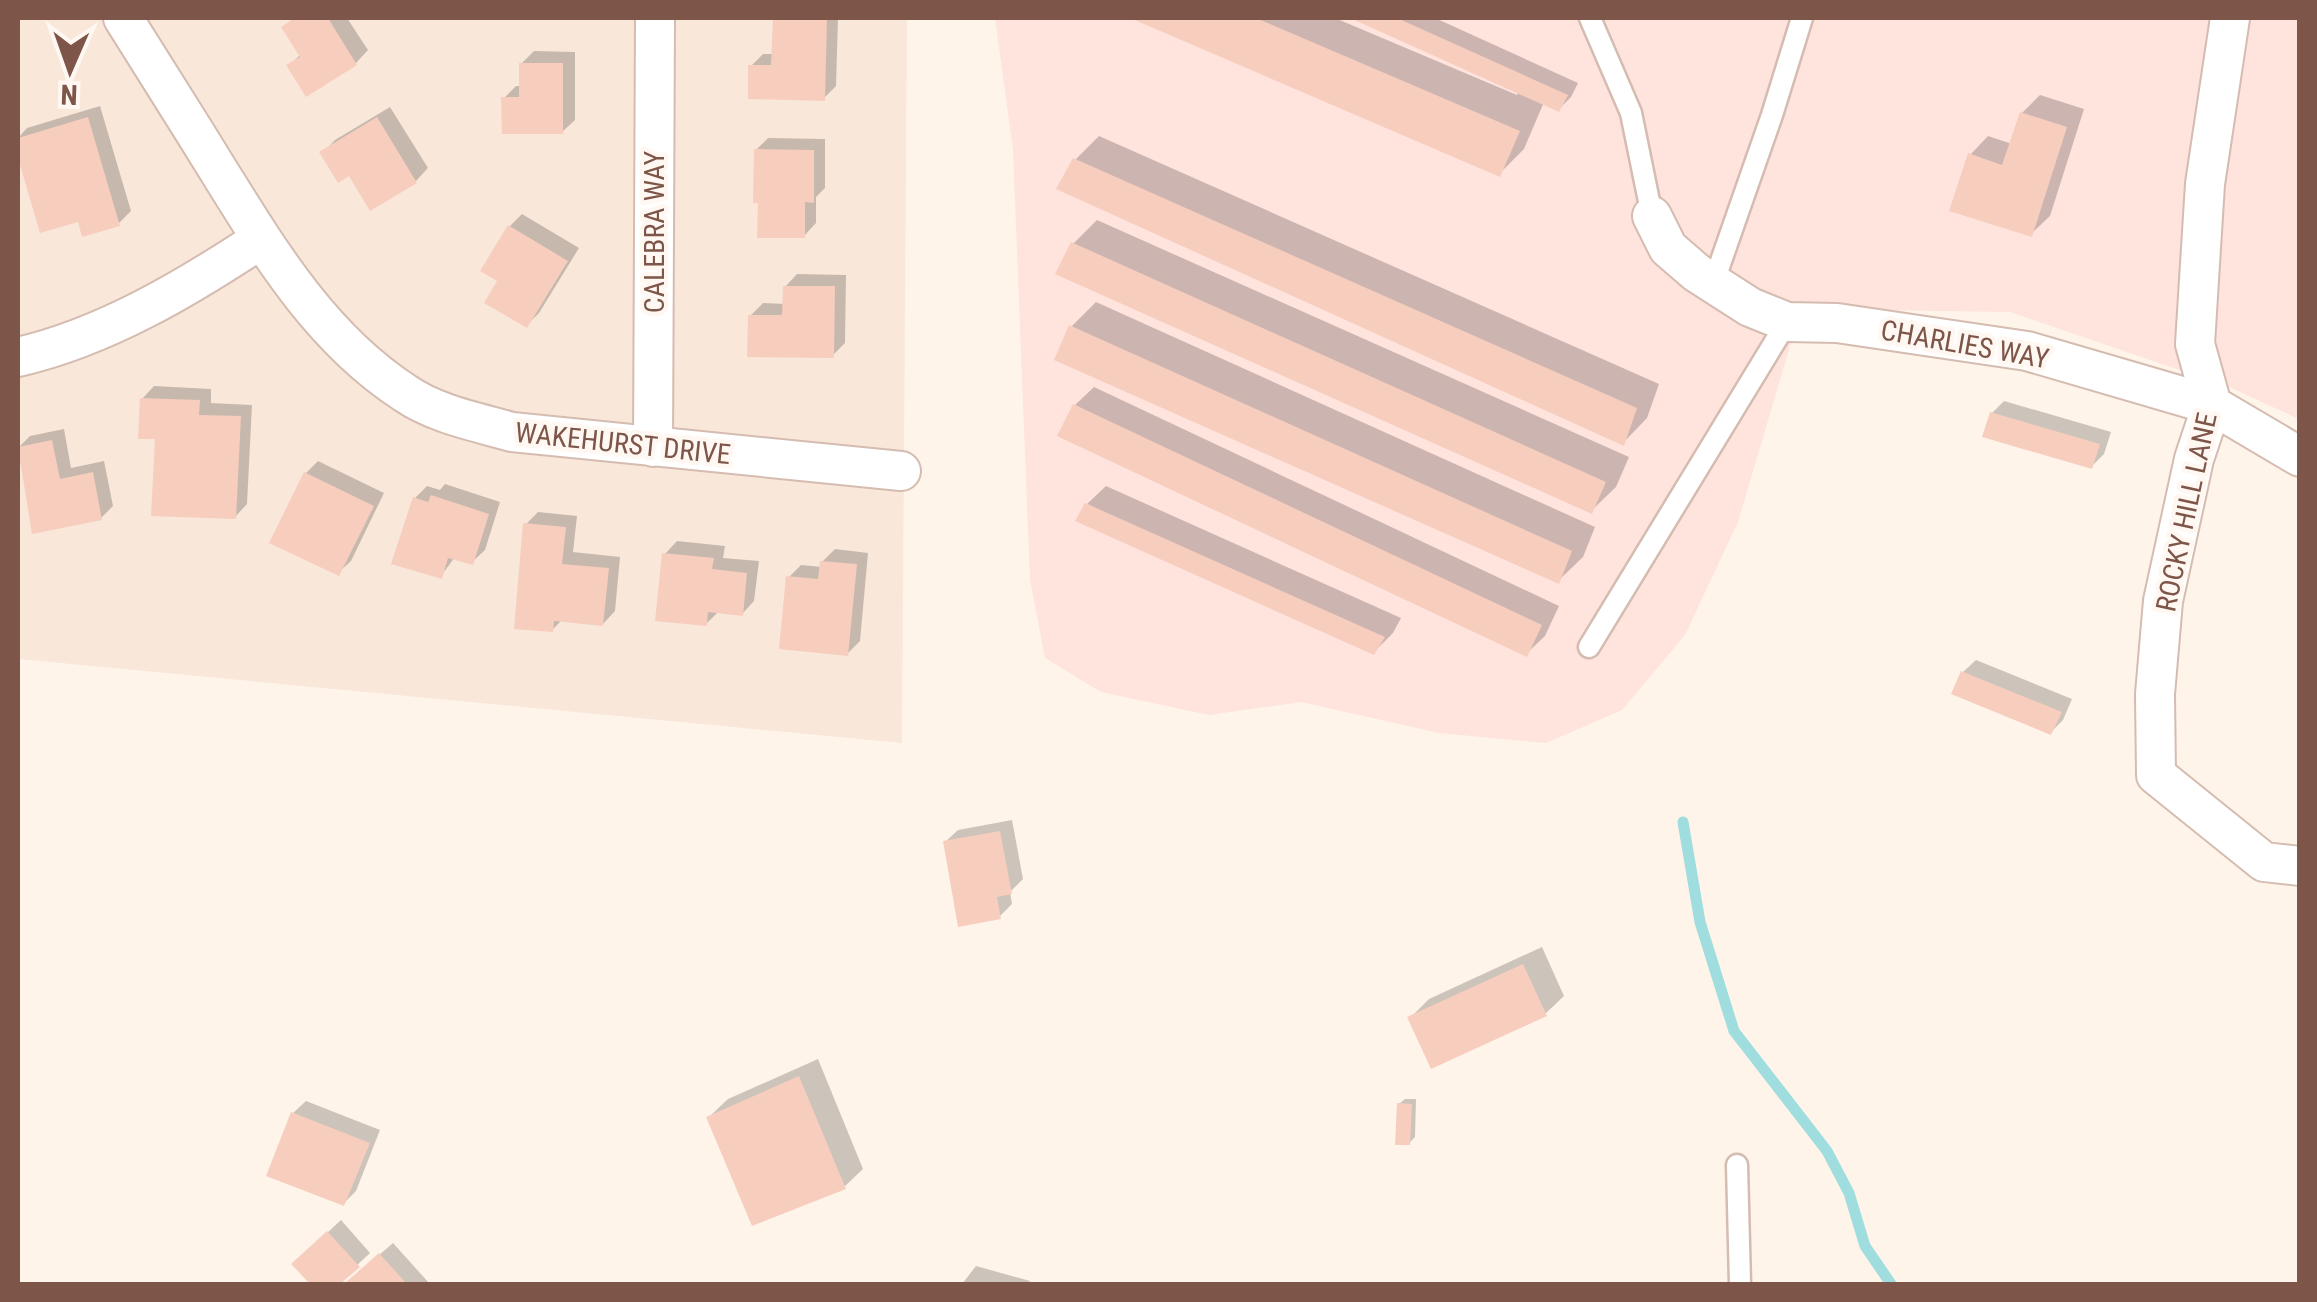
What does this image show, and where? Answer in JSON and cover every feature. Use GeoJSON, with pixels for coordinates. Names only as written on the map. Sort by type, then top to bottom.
{"type":"FeatureCollection","features":[{"type":"Feature","properties":{"kind":"street","name":"WAKEHURST DRIVE"},"geometry":{"type":"LineString","coordinates":[[123,18],[261,239],[322,323],[408,396],[512,432],[901,471]]}},
{"type":"Feature","properties":{"kind":"street","name":"CALEBRA WAY"},"geometry":{"type":"LineString","coordinates":[[653,447],[655,18]]}},
{"type":"Feature","properties":{"kind":"street","name":"ROCKY HILL LANE"},"geometry":{"type":"LineString","coordinates":[[2230,18],[2205,184],[2195,344],[2212,405],[2194,459],[2163,601],[2155,694],[2156,775],[2264,862],[2300,866]]}},
{"type":"Feature","properties":{"kind":"street","name":"CHARLIES WAY"},"geometry":{"type":"LineString","coordinates":[[1652,216],[1668,248],[1713,284],[1750,307],[1787,322],[1837,322],[2027,351],[2212,405],[2300,456]]}},
{"type":"Feature","properties":{"kind":"street"},"geometry":{"type":"LineString","coordinates":[[18,357],[46,350],[124,318],[224,264],[261,239]]}},
{"type":"Feature","properties":{"kind":"lane"},"geometry":{"type":"LineString","coordinates":[[1590,18],[1631,114],[1652,216]]}},
{"type":"Feature","properties":{"kind":"lane"},"geometry":{"type":"LineString","coordinates":[[1713,284],[1802,18]]}},
{"type":"Feature","properties":{"kind":"lane"},"geometry":{"type":"LineString","coordinates":[[1590,647],[1787,322]]}},
{"type":"Feature","properties":{"kind":"lane"},"geometry":{"type":"LineString","coordinates":[[1738,1165],[1740,1284]]}},
{"type":"Feature","properties":{"kind":"shaded area"},"geometry":{"type":"Polygon","coordinates":[[[18,18],[907,18],[902,743],[18,659],[18,18]]]}},
{"type":"Feature","properties":{"kind":"shaded area"},"geometry":{"type":"Polygon","coordinates":[[[995,18],[2299,18],[2299,419],[2229,387],[2010,312],[1801,309],[1738,522],[1685,635],[1622,710],[1546,743],[1439,733],[1301,702],[1209,715],[1101,692],[1045,658],[1030,580],[1013,150],[995,18]]]}},
{"type":"Feature","properties":{"kind":"building"},"geometry":{"type":"Polygon","coordinates":[[[295,18],[328,18],[357,65],[306,97],[286,65],[300,57],[281,27],[295,18]]]}},
{"type":"Feature","properties":{"kind":"building"},"geometry":{"type":"Polygon","coordinates":[[[773,18],[827,18],[825,101],[748,99],[748,65],[771,65],[773,18]]]}},
{"type":"Feature","properties":{"kind":"building"},"geometry":{"type":"Polygon","coordinates":[[[1130,18],[1256,18],[1520,131],[1500,177],[1130,18]]]}},
{"type":"Feature","properties":{"kind":"building"},"geometry":{"type":"Polygon","coordinates":[[[1350,18],[1397,18],[1568,95],[1559,112],[1350,18]]]}},
{"type":"Feature","properties":{"kind":"building"},"geometry":{"type":"Polygon","coordinates":[[[519,63],[563,63],[563,134],[502,134],[501,97],[519,97],[519,63]]]}},
{"type":"Feature","properties":{"kind":"building"},"geometry":{"type":"Polygon","coordinates":[[[2020,112],[2067,127],[2032,237],[1949,211],[1968,153],[2002,165],[2020,112]]]}},
{"type":"Feature","properties":{"kind":"building"},"geometry":{"type":"Polygon","coordinates":[[[88,117],[120,226],[82,237],[78,222],[40,233],[18,158],[18,138],[88,117]]]}},
{"type":"Feature","properties":{"kind":"building"},"geometry":{"type":"Polygon","coordinates":[[[377,117],[417,183],[370,211],[349,176],[338,183],[319,152],[377,117]]]}},
{"type":"Feature","properties":{"kind":"building"},"geometry":{"type":"Polygon","coordinates":[[[754,149],[814,150],[814,203],[805,202],[805,238],[757,238],[754,149]]]}},
{"type":"Feature","properties":{"kind":"building"},"geometry":{"type":"Polygon","coordinates":[[[1073,158],[1637,408],[1624,446],[1056,189],[1073,158]]]}},
{"type":"Feature","properties":{"kind":"building"},"geometry":{"type":"Polygon","coordinates":[[[508,225],[568,261],[527,328],[484,303],[497,281],[480,271],[508,225]]]}},
{"type":"Feature","properties":{"kind":"building"},"geometry":{"type":"Polygon","coordinates":[[[1071,242],[1606,482],[1592,514],[1055,274],[1071,242]]]}},
{"type":"Feature","properties":{"kind":"building"},"geometry":{"type":"Polygon","coordinates":[[[783,286],[835,286],[834,358],[747,357],[748,315],[782,315],[783,286]]]}},
{"type":"Feature","properties":{"kind":"building"},"geometry":{"type":"Polygon","coordinates":[[[1069,325],[1572,551],[1559,584],[1054,360],[1069,325]]]}},
{"type":"Feature","properties":{"kind":"building"},"geometry":{"type":"Polygon","coordinates":[[[140,398],[200,400],[199,415],[241,416],[236,519],[151,516],[155,439],[138,439],[140,398]]]}},
{"type":"Feature","properties":{"kind":"building"},"geometry":{"type":"Polygon","coordinates":[[[1073,404],[1542,625],[1527,657],[1057,436],[1073,404]]]}},
{"type":"Feature","properties":{"kind":"building"},"geometry":{"type":"Polygon","coordinates":[[[1990,412],[2100,444],[2092,469],[1982,437],[1990,412]]]}},
{"type":"Feature","properties":{"kind":"building"},"geometry":{"type":"Polygon","coordinates":[[[52,440],[60,479],[93,472],[102,520],[32,534],[18,447],[52,440]]]}},
{"type":"Feature","properties":{"kind":"building"},"geometry":{"type":"Polygon","coordinates":[[[304,472],[374,506],[339,576],[269,543],[304,472]]]}},
{"type":"Feature","properties":{"kind":"building"},"geometry":{"type":"Polygon","coordinates":[[[431,495],[489,514],[473,565],[448,558],[442,579],[391,564],[413,497],[428,502],[431,495]]]}},
{"type":"Feature","properties":{"kind":"building"},"geometry":{"type":"Polygon","coordinates":[[[1085,503],[1385,637],[1374,655],[1075,521],[1085,503]]]}},
{"type":"Feature","properties":{"kind":"building"},"geometry":{"type":"Polygon","coordinates":[[[523,523],[566,527],[562,564],[609,568],[603,626],[554,621],[553,632],[514,629],[523,523]]]}},
{"type":"Feature","properties":{"kind":"building"},"geometry":{"type":"Polygon","coordinates":[[[662,553],[714,558],[712,569],[747,573],[743,616],[708,612],[707,626],[655,621],[662,553]]]}},
{"type":"Feature","properties":{"kind":"building"},"geometry":{"type":"Polygon","coordinates":[[[820,561],[857,564],[848,656],[779,649],[786,576],[818,579],[820,561]]]}},
{"type":"Feature","properties":{"kind":"building"},"geometry":{"type":"Polygon","coordinates":[[[1961,671],[2062,712],[2051,735],[1951,694],[1961,671]]]}},
{"type":"Feature","properties":{"kind":"building"},"geometry":{"type":"Polygon","coordinates":[[[1000,831],[1012,894],[997,897],[1001,919],[958,927],[943,841],[1000,831]]]}},
{"type":"Feature","properties":{"kind":"building"},"geometry":{"type":"Polygon","coordinates":[[[1523,964],[1547,1016],[1431,1069],[1407,1017],[1523,964]]]}},
{"type":"Feature","properties":{"kind":"building"},"geometry":{"type":"Polygon","coordinates":[[[799,1076],[846,1189],[752,1226],[706,1117],[799,1076]]]}},
{"type":"Feature","properties":{"kind":"building"},"geometry":{"type":"Polygon","coordinates":[[[1397,1103],[1412,1104],[1410,1145],[1395,1145],[1397,1103]]]}},
{"type":"Feature","properties":{"kind":"building"},"geometry":{"type":"Polygon","coordinates":[[[291,1112],[370,1143],[344,1206],[266,1176],[291,1112]]]}},
{"type":"Feature","properties":{"kind":"building"},"geometry":{"type":"Polygon","coordinates":[[[327,1231],[360,1267],[340,1284],[310,1284],[291,1264],[327,1231]]]}},
{"type":"Feature","properties":{"kind":"building"},"geometry":{"type":"Polygon","coordinates":[[[379,1253],[407,1284],[344,1284],[379,1253]]]}},
{"type":"Feature","properties":{"kind":"waterway"},"geometry":{"type":"LineString","coordinates":[[1683,822],[1700,922],[1734,1031],[1827,1151],[1849,1193],[1865,1246],[1891,1284]]}}]}
